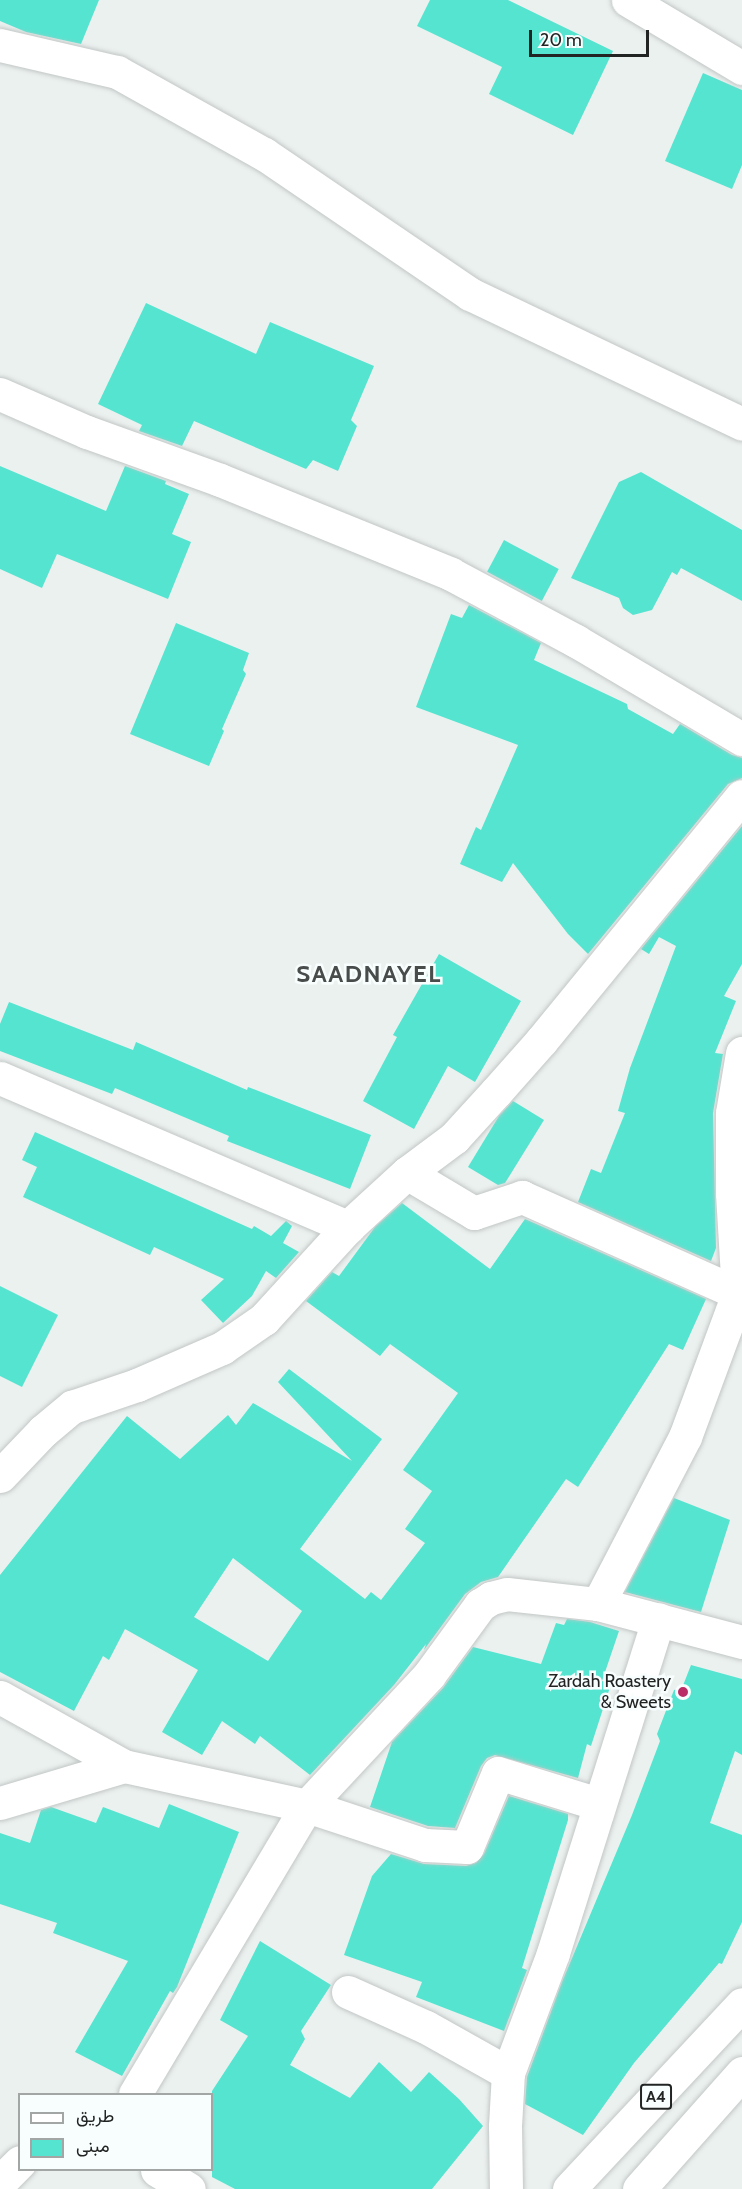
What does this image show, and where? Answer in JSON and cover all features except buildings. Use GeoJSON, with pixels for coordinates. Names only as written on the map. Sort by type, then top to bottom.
{"type":"FeatureCollection","features":[{"type":"Feature","properties":{"kind":"main road"},"geometry":{"type":"LineString","coordinates":[[628,0],[742,68]]}},
{"type":"Feature","properties":{"kind":"main road"},"geometry":{"type":"LineString","coordinates":[[0,45],[117,72],[264,154],[470,294],[742,424]]}},
{"type":"Feature","properties":{"kind":"main road"},"geometry":{"type":"LineString","coordinates":[[0,394],[87,432],[220,480],[451,574],[576,640],[742,739]]}},
{"type":"Feature","properties":{"kind":"main road"},"geometry":{"type":"LineString","coordinates":[[0,1476],[43,1431],[72,1407],[137,1385],[222,1348],[264,1319],[348,1227],[407,1173],[454,1138],[535,1049],[742,796]]}},
{"type":"Feature","properties":{"kind":"main road"},"geometry":{"type":"LineString","coordinates":[[598,1604],[685,1437],[740,1294],[739,1249],[732,1193],[732,1113],[742,1053]]}},
{"type":"Feature","properties":{"kind":"main road"},"geometry":{"type":"LineString","coordinates":[[0,1078],[348,1227]]}},
{"type":"Feature","properties":{"kind":"main road"},"geometry":{"type":"LineString","coordinates":[[407,1173],[474,1213],[522,1197],[740,1294]]}},
{"type":"Feature","properties":{"kind":"main road"},"geometry":{"type":"LineString","coordinates":[[136,2093],[307,1806],[429,1675],[480,1605],[491,1598],[507,1594],[598,1604],[742,1642]]}},
{"type":"Feature","properties":{"kind":"main road"},"geometry":{"type":"LineString","coordinates":[[506,2189],[505,2126],[508,2073],[553,1953],[658,1619]]}},
{"type":"Feature","properties":{"kind":"main road"},"geometry":{"type":"LineString","coordinates":[[0,1697],[124,1766],[307,1806],[424,1845],[467,1846],[498,1773],[599,1804]]}},
{"type":"Feature","properties":{"kind":"main road"},"geometry":{"type":"LineString","coordinates":[[0,1803],[124,1766]]}},
{"type":"Feature","properties":{"kind":"main road"},"geometry":{"type":"LineString","coordinates":[[348,1992],[426,2027],[508,2073]]}},
{"type":"Feature","properties":{"kind":"main road","name":"A4"},"geometry":{"type":"LineString","coordinates":[[569,2189],[742,2004]]}},
{"type":"Feature","properties":{"kind":"main road"},"geometry":{"type":"LineString","coordinates":[[639,2189],[742,2073]]}},
{"type":"Feature","properties":{"kind":"main road"},"geometry":{"type":"LineString","coordinates":[[0,2182],[18,2164]]}},
{"type":"Feature","properties":{"kind":"main road"},"geometry":{"type":"LineString","coordinates":[[160,2171],[189,2189]]}},
{"type":"Feature","properties":{"kind":"place","name":"Zardah Roastery & Sweets"},"geometry":{"type":"Point","coordinates":[683,1692]}},
{"type":"Feature","properties":{"kind":"district","name":"SAADNAYEL"},"geometry":{"type":"Point","coordinates":[369,974]}}]}
